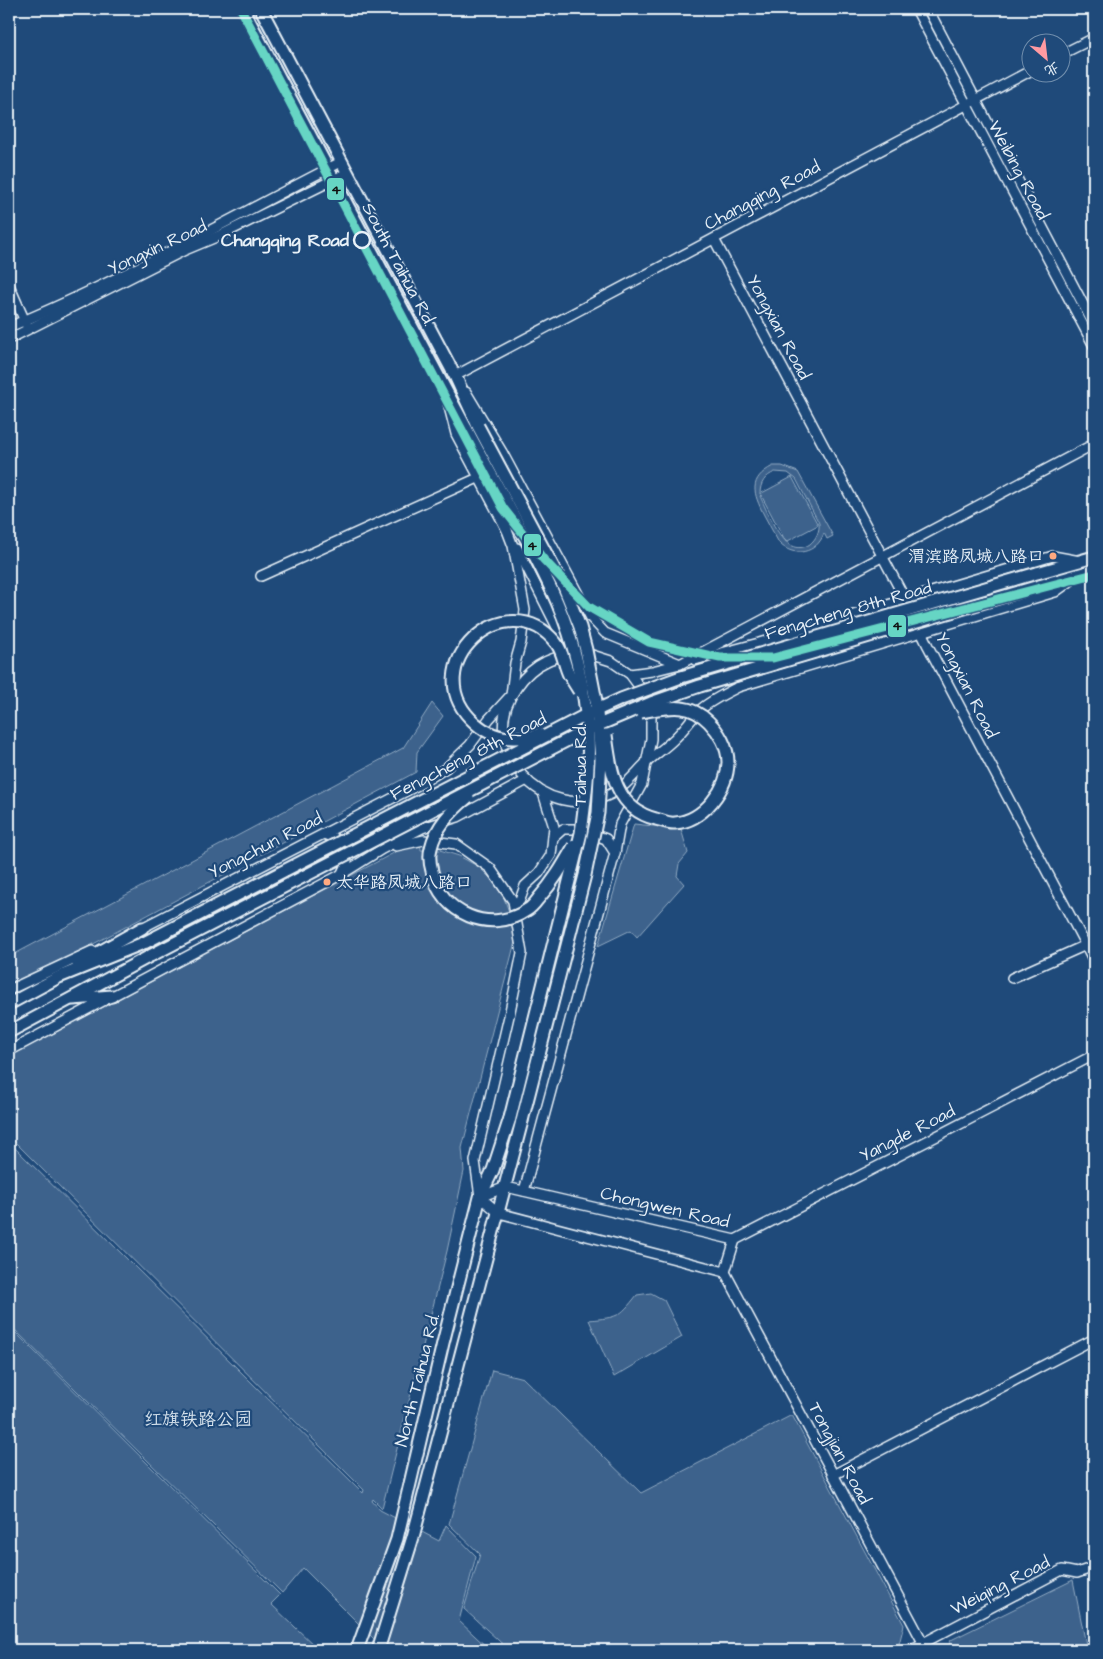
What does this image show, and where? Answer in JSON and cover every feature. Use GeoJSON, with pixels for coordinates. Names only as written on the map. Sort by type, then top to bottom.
{"type":"FeatureCollection","features":[{"type":"Feature","properties":{"kind":"main road","name":"South Taihua Rd."},"geometry":{"type":"LineString","coordinates":[[243,9],[442,382],[472,428]]}},
{"type":"Feature","properties":{"kind":"main road","name":"South Taihua Rd."},"geometry":{"type":"LineString","coordinates":[[260,9],[455,376],[472,428]]}},
{"type":"Feature","properties":{"kind":"main road","name":"Taihua Rd."},"geometry":{"type":"LineString","coordinates":[[472,428],[564,587],[580,627],[596,700],[601,759],[598,813],[585,875],[522,1121]]}},
{"type":"Feature","properties":{"kind":"main road","name":"Taihua Rd."},"geometry":{"type":"LineString","coordinates":[[472,428],[557,603],[574,652],[584,699],[588,736],[587,786],[582,833],[510,1118]]}},
{"type":"Feature","properties":{"kind":"main road","name":"Fengcheng 8th Road"},"geometry":{"type":"LineString","coordinates":[[59,978],[146,942],[620,699],[681,677],[1094,557]]}},
{"type":"Feature","properties":{"kind":"main road","name":"Fengcheng 8th Road"},"geometry":{"type":"LineString","coordinates":[[69,1000],[152,955],[612,718],[700,686],[1094,570]]}},
{"type":"Feature","properties":{"kind":"main road"},"geometry":{"type":"LineString","coordinates":[[563,727],[531,736],[512,738],[494,736],[482,730],[468,717],[456,695],[454,674],[461,653],[476,635],[493,626],[510,621],[536,626],[557,643],[569,674],[584,699]]}},
{"type":"Feature","properties":{"kind":"main road"},"geometry":{"type":"LineString","coordinates":[[592,677],[601,697],[613,778],[625,802],[643,816],[674,823],[690,818],[705,810],[720,790],[727,774],[728,760],[725,746],[716,730],[702,716],[683,708],[658,709],[612,718]]}},
{"type":"Feature","properties":{"kind":"main road"},"geometry":{"type":"LineString","coordinates":[[489,780],[456,807],[439,827],[430,849],[430,863],[434,882],[446,901],[472,918],[488,921],[505,921],[528,910],[554,881],[582,833]]}},
{"type":"Feature","properties":{"kind":"main road"},"geometry":{"type":"LineString","coordinates":[[9,1004],[59,978],[89,956],[142,928]]}},
{"type":"Feature","properties":{"kind":"main road"},"geometry":{"type":"LineString","coordinates":[[9,1032],[69,1000],[112,996]]}},
{"type":"Feature","properties":{"kind":"main road","name":"North Taihua Rd."},"geometry":{"type":"LineString","coordinates":[[357,1650],[397,1539],[443,1343],[480,1197],[493,1170],[510,1118]]}},
{"type":"Feature","properties":{"kind":"main road","name":"North Taihua Rd."},"geometry":{"type":"LineString","coordinates":[[378,1650],[413,1537],[462,1344],[506,1187],[522,1121]]}},
{"type":"Feature","properties":{"kind":"street","name":"Weibing Road"},"geometry":{"type":"LineString","coordinates":[[916,9],[1094,346]]}},
{"type":"Feature","properties":{"kind":"street","name":"Weibing Road"},"geometry":{"type":"LineString","coordinates":[[928,9],[1094,325]]}},
{"type":"Feature","properties":{"kind":"street"},"geometry":{"type":"LineString","coordinates":[[1070,50],[1094,38]]}},
{"type":"Feature","properties":{"kind":"street","name":"Changqing Road"},"geometry":{"type":"LineString","coordinates":[[455,376],[1020,76]]}},
{"type":"Feature","properties":{"kind":"street","name":"Yongxin Road"},"geometry":{"type":"LineString","coordinates":[[9,339],[27,324],[328,169],[344,167]]}},
{"type":"Feature","properties":{"kind":"street","name":"Yongxin Road"},"geometry":{"type":"LineString","coordinates":[[9,327],[27,324],[221,235],[333,180],[344,167]]}},
{"type":"Feature","properties":{"kind":"street","name":"Yongxian Road"},"geometry":{"type":"LineString","coordinates":[[714,239],[906,599],[928,646],[1094,961]]}},
{"type":"Feature","properties":{"kind":"street"},"geometry":{"type":"LineString","coordinates":[[9,285],[27,324]]}},
{"type":"Feature","properties":{"kind":"street"},"geometry":{"type":"LineString","coordinates":[[455,376],[477,407],[591,618],[605,633],[680,664],[1094,444]]}},
{"type":"Feature","properties":{"kind":"street"},"geometry":{"type":"LineString","coordinates":[[442,382],[456,434],[559,631],[567,654]]}},
{"type":"Feature","properties":{"kind":"street"},"geometry":{"type":"LineString","coordinates":[[262,576],[478,478]]}},
{"type":"Feature","properties":{"kind":"street"},"geometry":{"type":"LineString","coordinates":[[505,526],[513,546],[525,610],[511,695],[504,716],[504,739],[511,760],[533,787],[543,794],[565,801],[589,801],[611,794],[630,780],[646,763]]}},
{"type":"Feature","properties":{"kind":"street","name":"Fengcheng 8th Road"},"geometry":{"type":"LineString","coordinates":[[630,674],[652,671],[759,643],[1053,556],[1080,561]]}},
{"type":"Feature","properties":{"kind":"street","name":"Fengcheng 8th Road"},"geometry":{"type":"LineString","coordinates":[[646,763],[675,738],[700,710],[738,686],[1055,592],[1080,574]]}},
{"type":"Feature","properties":{"kind":"street"},"geometry":{"type":"LineString","coordinates":[[759,643],[750,652],[752,666],[761,680]]}},
{"type":"Feature","properties":{"kind":"street"},"geometry":{"type":"LineString","coordinates":[[511,695],[525,676],[544,662],[567,654],[589,654],[611,661],[630,674],[644,693],[651,715],[651,739],[642,784],[620,824],[615,853],[524,1191]]}},
{"type":"Feature","properties":{"kind":"street","name":"Yongchun Road"},"geometry":{"type":"LineString","coordinates":[[9,990],[142,928],[420,784],[446,768],[470,745],[489,719],[511,695]]}},
{"type":"Feature","properties":{"kind":"street"},"geometry":{"type":"LineString","coordinates":[[9,1051],[342,874],[382,849],[422,828],[458,817],[527,780]]}},
{"type":"Feature","properties":{"kind":"street"},"geometry":{"type":"LineString","coordinates":[[518,929],[518,905],[525,886],[539,873],[551,854],[554,827],[543,794]]}},
{"type":"Feature","properties":{"kind":"street"},"geometry":{"type":"LineString","coordinates":[[553,838],[563,829],[579,829],[606,839],[615,853]]}},
{"type":"Feature","properties":{"kind":"street"},"geometry":{"type":"LineString","coordinates":[[324,834],[334,838],[347,862],[342,874]]}},
{"type":"Feature","properties":{"kind":"street"},"geometry":{"type":"LineString","coordinates":[[382,849],[424,840],[456,844],[490,868],[513,900],[522,953],[475,1161],[480,1197],[499,1212],[725,1272]]}},
{"type":"Feature","properties":{"kind":"street"},"geometry":{"type":"LineString","coordinates":[[1012,978],[1086,945]]}},
{"type":"Feature","properties":{"kind":"street","name":"Yangde Road"},"geometry":{"type":"LineString","coordinates":[[735,1240],[1094,1056]]}},
{"type":"Feature","properties":{"kind":"street"},"geometry":{"type":"LineString","coordinates":[[480,1197],[506,1187]]}},
{"type":"Feature","properties":{"kind":"street","name":"Chongwen Road"},"geometry":{"type":"LineString","coordinates":[[506,1187],[735,1240],[725,1272]]}},
{"type":"Feature","properties":{"kind":"street","name":"Tongjian Road"},"geometry":{"type":"LineString","coordinates":[[725,1272],[925,1647]]}},
{"type":"Feature","properties":{"kind":"street"},"geometry":{"type":"LineString","coordinates":[[833,1475],[1094,1339]]}},
{"type":"Feature","properties":{"kind":"street","name":"Weiqing Road"},"geometry":{"type":"LineString","coordinates":[[910,1650],[925,1647],[1062,1570],[1077,1573],[1094,1567]]}},
{"type":"Feature","properties":{"kind":"green space"},"geometry":{"type":"Polygon","coordinates":[[[773,466],[782,466],[798,472],[833,536],[827,539],[824,533],[816,546],[804,552],[791,551],[779,543],[760,507],[755,493],[756,481],[765,471],[773,466]],[[775,472],[766,478],[762,483],[760,494],[792,477],[818,525],[787,542],[801,548],[810,544],[817,535],[819,523],[796,479],[788,473],[775,472]],[[761,495],[773,523],[785,541],[761,495]]]}},
{"type":"Feature","properties":{"kind":"green space"},"geometry":{"type":"Polygon","coordinates":[[[432,703],[443,716],[417,752],[416,772],[9,989],[9,957],[403,748],[432,703]]]}},
{"type":"Feature","properties":{"kind":"green space"},"geometry":{"type":"Polygon","coordinates":[[[634,824],[681,829],[688,853],[679,864],[677,876],[684,884],[637,937],[631,930],[598,946],[634,824]]]}},
{"type":"Feature","properties":{"kind":"green space","name":"红旗铁路公园"},"geometry":{"type":"Polygon","coordinates":[[[420,839],[421,850],[440,850],[459,856],[479,867],[491,879],[504,898],[517,934],[462,1148],[464,1171],[447,1251],[382,1508],[373,1499],[372,1501],[380,1510],[439,1541],[446,1525],[476,1556],[459,1621],[490,1650],[385,1650],[303,1568],[282,1593],[9,1324],[9,1142],[363,1493],[364,1490],[9,1136],[9,1057],[420,839]]]}},
{"type":"Feature","properties":{"kind":"green space"},"geometry":{"type":"Polygon","coordinates":[[[651,1293],[664,1300],[682,1337],[614,1377],[589,1320],[617,1315],[637,1295],[651,1293]]]}},
{"type":"Feature","properties":{"kind":"green space"},"geometry":{"type":"Polygon","coordinates":[[[9,1326],[280,1595],[271,1604],[319,1650],[9,1650],[9,1326]]]}},
{"type":"Feature","properties":{"kind":"green space"},"geometry":{"type":"Polygon","coordinates":[[[492,1370],[523,1378],[641,1493],[792,1415],[904,1625],[899,1644],[886,1650],[509,1650],[464,1609],[480,1554],[449,1524],[492,1370]]]}},
{"type":"Feature","properties":{"kind":"green space"},"geometry":{"type":"Polygon","coordinates":[[[1073,1580],[1087,1650],[947,1650],[951,1640],[1073,1580]]]}},
{"type":"Feature","properties":{"kind":"transit line","name":"4"},"geometry":{"type":"LineString","coordinates":[[241,9],[503,508],[544,560],[589,607],[649,642],[720,658],[773,658],[1094,574]]}},
{"type":"Feature","properties":{"kind":"place","name":"Changqing Road"},"geometry":{"type":"Point","coordinates":[362,240]}},
{"type":"Feature","properties":{"kind":"place","name":"渭滨路凤城八路口"},"geometry":{"type":"Point","coordinates":[1053,556]}},
{"type":"Feature","properties":{"kind":"place","name":"太华路凤城八路口"},"geometry":{"type":"Point","coordinates":[327,882]}}]}
